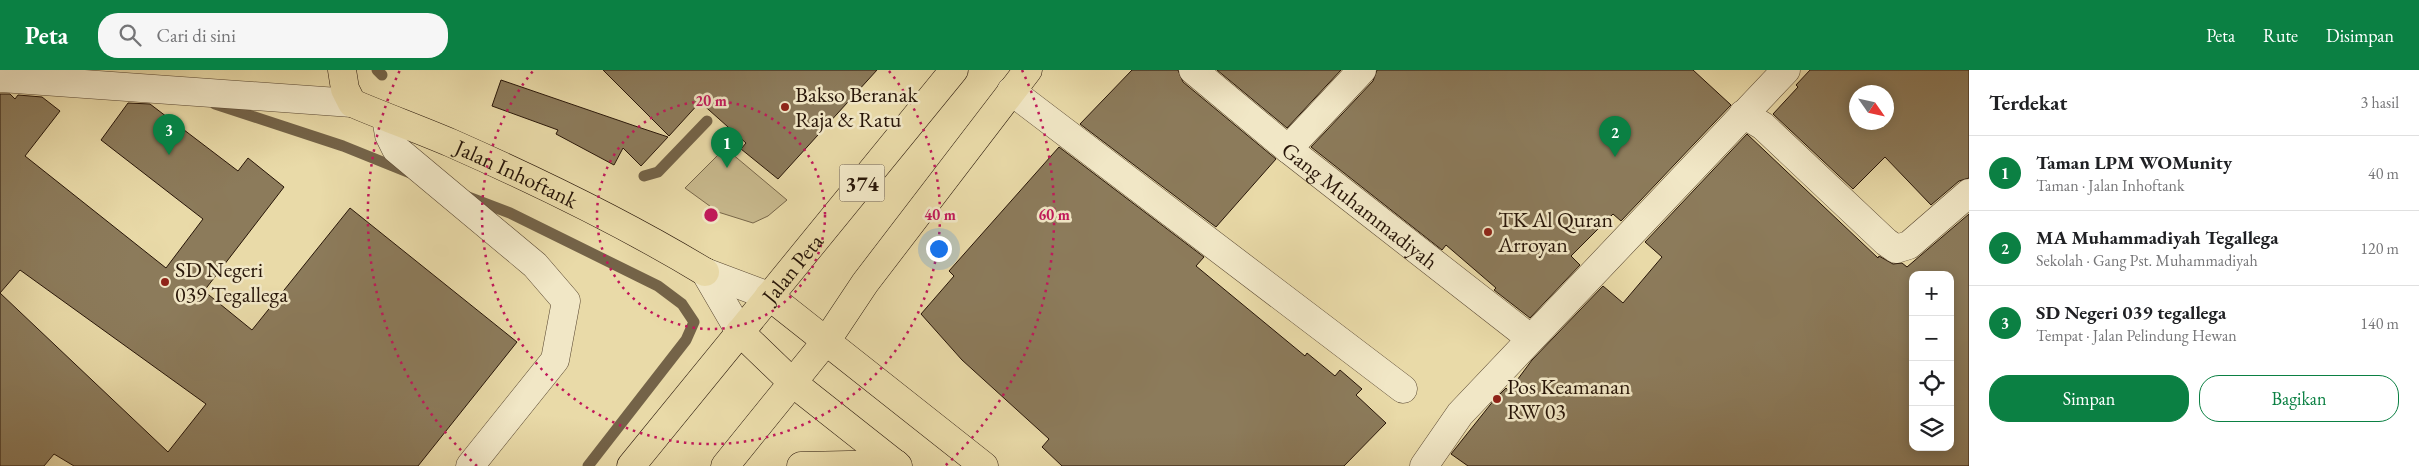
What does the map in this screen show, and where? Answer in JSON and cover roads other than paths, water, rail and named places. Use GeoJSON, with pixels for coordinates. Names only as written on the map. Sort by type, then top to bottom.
{"type":"FeatureCollection","features":[{"type":"Feature","properties":{"kind":"main road"},"geometry":{"type":"LineString","coordinates":[[342,70],[345,88],[352,103]]}},
{"type":"Feature","properties":{"kind":"main road","name":"Jalan Peta"},"geometry":{"type":"LineString","coordinates":[[631,466],[954,70]]}},
{"type":"Feature","properties":{"kind":"main road"},"geometry":{"type":"LineString","coordinates":[[725,466],[827,340],[865,283],[1020,80]]}},
{"type":"Feature","properties":{"kind":"main road","name":"Jalan Inhoftank"},"geometry":{"type":"LineString","coordinates":[[352,103],[450,142],[518,174],[636,232],[705,272]]}},
{"type":"Feature","properties":{"kind":"main road"},"geometry":{"type":"LineString","coordinates":[[770,296],[984,466]]}},
{"type":"Feature","properties":{"kind":"main road"},"geometry":{"type":"LineString","coordinates":[[740,332],[793,383],[897,465]]}},
{"type":"Feature","properties":{"kind":"main road"},"geometry":{"type":"LineString","coordinates":[[801,466],[897,465]]}},
{"type":"Feature","properties":{"kind":"street","name":"Gang Muhammadiyah"},"geometry":{"type":"LineString","coordinates":[[1193,70],[1288,148],[1530,338]]}},
{"type":"Feature","properties":{"kind":"street"},"geometry":{"type":"LineString","coordinates":[[1288,148],[1362,70]]}},
{"type":"Feature","properties":{"kind":"street"},"geometry":{"type":"LineString","coordinates":[[1424,466],[1460,414],[1786,70]]}},
{"type":"Feature","properties":{"kind":"street"},"geometry":{"type":"LineString","coordinates":[[0,78],[352,103]]}},
{"type":"Feature","properties":{"kind":"street"},"geometry":{"type":"LineString","coordinates":[[1020,80],[1403,389]]}},
{"type":"Feature","properties":{"kind":"street"},"geometry":{"type":"LineString","coordinates":[[1743,114],[1763,126],[1886,242],[1896,249],[1909,245],[1969,193]]}},
{"type":"Feature","properties":{"kind":"street"},"geometry":{"type":"LineString","coordinates":[[386,118],[389,135],[396,148],[536,265],[566,302],[555,360],[470,466]]}},
{"type":"Feature","properties":{"kind":"street","name":"Jalan Inhoftank"},"geometry":{"type":"LineString","coordinates":[[705,272],[770,296]]}},
{"type":"Feature","properties":{"kind":"street","name":"Jalan Inhoftank"},"geometry":{"type":"LineString","coordinates":[[705,272],[740,332]]}},
{"type":"Feature","properties":{"kind":"waterway"},"geometry":{"type":"LineString","coordinates":[[377,70],[382,75]]}},
{"type":"Feature","properties":{"kind":"waterway"},"geometry":{"type":"LineString","coordinates":[[215,104],[343,146],[410,173]]}},
{"type":"Feature","properties":{"kind":"waterway"},"geometry":{"type":"LineString","coordinates":[[644,176],[658,172],[707,121]]}},
{"type":"Feature","properties":{"kind":"waterway"},"geometry":{"type":"LineString","coordinates":[[468,197],[510,213],[658,286],[682,304],[694,322],[686,340],[588,466]]}},
{"type":"Feature","properties":{"kind":"place","name":"Bakso Beranak Raja & Ratu"},"geometry":{"type":"Point","coordinates":[785,107]}},
{"type":"Feature","properties":{"kind":"place","name":"SD Negeri 039 tegallega"},"geometry":{"type":"Point","coordinates":[169,155]}},
{"type":"Feature","properties":{"kind":"place","name":"MA Muhammadiyah Tegallega"},"geometry":{"type":"Point","coordinates":[1615,157]}},
{"type":"Feature","properties":{"kind":"place","name":"Taman LPM WOMunity"},"geometry":{"type":"Point","coordinates":[727,168]}},
{"type":"Feature","properties":{"kind":"place","name":"TK Al Quran Arroyan"},"geometry":{"type":"Point","coordinates":[1488,232]}},
{"type":"Feature","properties":{"kind":"place","name":"SD Negeri 039 Tegallega"},"geometry":{"type":"Point","coordinates":[165,282]}},
{"type":"Feature","properties":{"kind":"place","name":"Pos Keamanan RW 03"},"geometry":{"type":"Point","coordinates":[1497,399]}}]}
